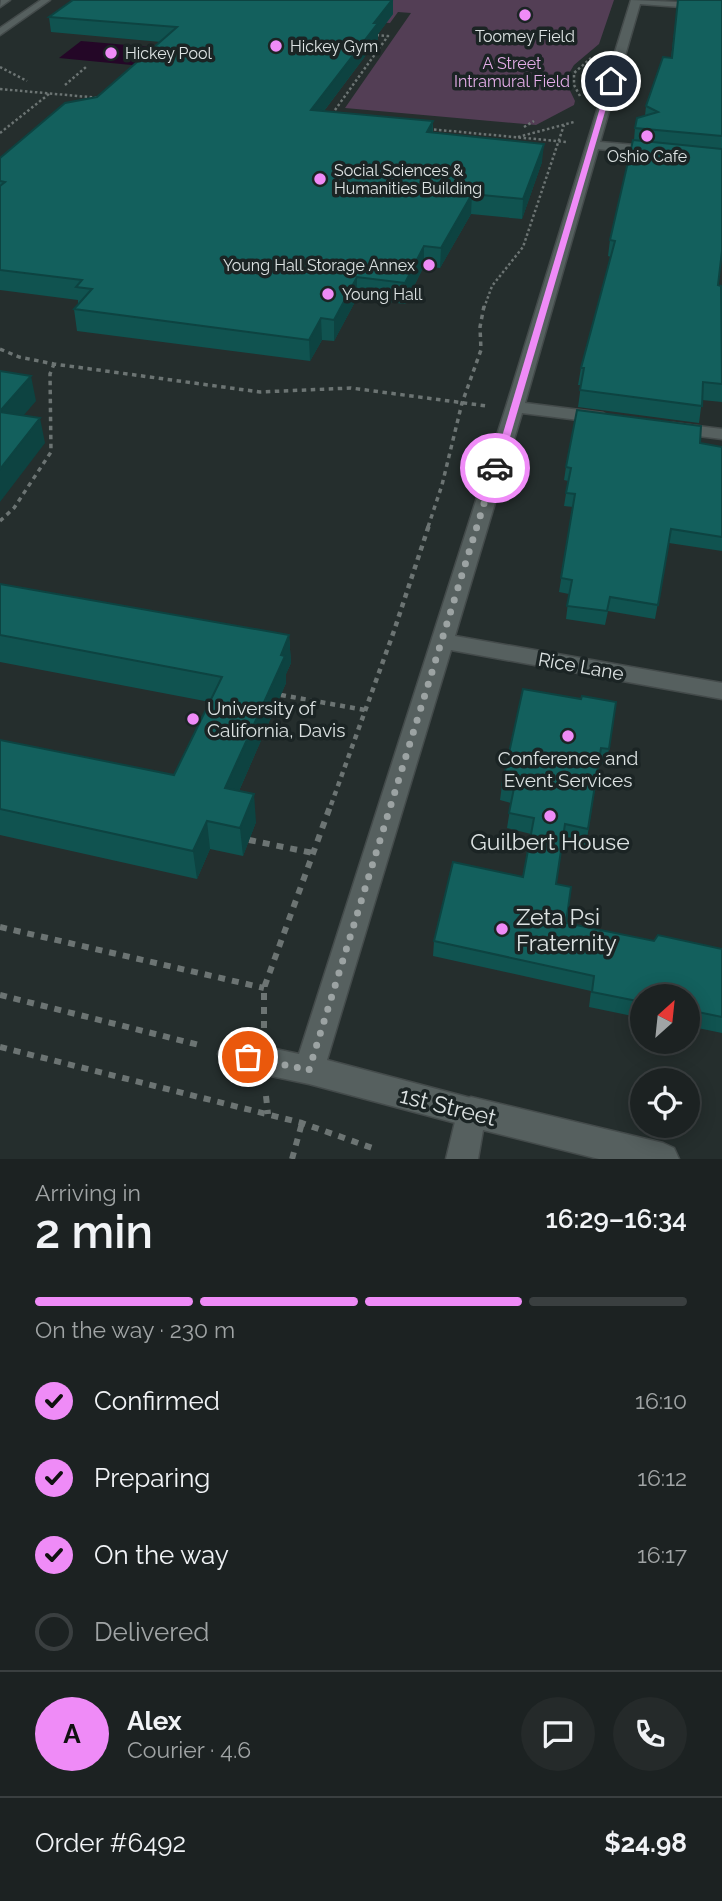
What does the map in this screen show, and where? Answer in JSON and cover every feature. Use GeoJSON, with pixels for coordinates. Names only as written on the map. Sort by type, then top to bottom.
{"type":"FeatureCollection","features":[{"type":"Feature","properties":{"kind":"street"},"geometry":{"type":"LineString","coordinates":[[309,1070],[515,407],[636,1],[722,7]]}},
{"type":"Feature","properties":{"kind":"street"},"geometry":{"type":"LineString","coordinates":[[592,145],[672,152]]}},
{"type":"Feature","properties":{"kind":"street"},"geometry":{"type":"LineString","coordinates":[[515,407],[618,420]]}},
{"type":"Feature","properties":{"kind":"street"},"geometry":{"type":"LineString","coordinates":[[657,425],[722,434]]}},
{"type":"Feature","properties":{"kind":"street","name":"Rice Lane"},"geometry":{"type":"LineString","coordinates":[[441,640],[722,691]]}},
{"type":"Feature","properties":{"kind":"street","name":"1st Street"},"geometry":{"type":"LineString","coordinates":[[233,1054],[309,1070],[663,1159]]}},
{"type":"Feature","properties":{"kind":"street"},"geometry":{"type":"LineString","coordinates":[[462,1159],[471,1112]]}},
{"type":"Feature","properties":{"kind":"lane"},"geometry":{"type":"LineString","coordinates":[[0,5],[6,0]]}},
{"type":"Feature","properties":{"kind":"lane"},"geometry":{"type":"LineString","coordinates":[[0,32],[46,0]]}},
{"type":"Feature","properties":{"kind":"path"},"geometry":{"type":"LineString","coordinates":[[335,110],[388,36],[362,34]]}},
{"type":"Feature","properties":{"kind":"path"},"geometry":{"type":"LineString","coordinates":[[370,49],[378,50]]}},
{"type":"Feature","properties":{"kind":"path"},"geometry":{"type":"LineString","coordinates":[[585,103],[574,85],[573,78],[578,68],[592,57]]}},
{"type":"Feature","properties":{"kind":"path"},"geometry":{"type":"LineString","coordinates":[[0,67],[27,81]]}},
{"type":"Feature","properties":{"kind":"path"},"geometry":{"type":"LineString","coordinates":[[65,85],[86,67]]}},
{"type":"Feature","properties":{"kind":"path"},"geometry":{"type":"LineString","coordinates":[[0,89],[103,98]]}},
{"type":"Feature","properties":{"kind":"path"},"geometry":{"type":"LineString","coordinates":[[0,133],[49,93]]}},
{"type":"Feature","properties":{"kind":"path"},"geometry":{"type":"LineString","coordinates":[[524,127],[534,121]]}},
{"type":"Feature","properties":{"kind":"path"},"geometry":{"type":"LineString","coordinates":[[518,138],[576,121]]}},
{"type":"Feature","properties":{"kind":"path"},"geometry":{"type":"LineString","coordinates":[[0,927],[264,988],[365,710],[442,485],[462,403],[481,350],[480,327],[484,306],[492,286],[523,247],[564,125]]}},
{"type":"Feature","properties":{"kind":"path"},"geometry":{"type":"LineString","coordinates":[[423,128],[592,145]]}},
{"type":"Feature","properties":{"kind":"path"},"geometry":{"type":"LineString","coordinates":[[0,349],[19,358],[54,364],[260,392],[351,388],[462,403],[515,407]]}},
{"type":"Feature","properties":{"kind":"path"},"geometry":{"type":"LineString","coordinates":[[0,521],[14,508],[51,452],[50,374],[54,364]]}},
{"type":"Feature","properties":{"kind":"path"},"geometry":{"type":"LineString","coordinates":[[281,695],[365,710]]}},
{"type":"Feature","properties":{"kind":"path"},"geometry":{"type":"LineString","coordinates":[[249,840],[313,853]]}},
{"type":"Feature","properties":{"kind":"path"},"geometry":{"type":"LineString","coordinates":[[0,995],[233,1054]]}},
{"type":"Feature","properties":{"kind":"path"},"geometry":{"type":"LineString","coordinates":[[0,1046],[302,1123],[375,1149]]}},
{"type":"Feature","properties":{"kind":"path"},"geometry":{"type":"LineString","coordinates":[[292,1159],[302,1123]]}},
{"type":"Feature","properties":{"kind":"green space","name":"A Street Intramural Field"},"geometry":{"type":"Polygon","coordinates":[[[313,0],[614,0],[599,44],[574,65],[565,80],[575,101],[574,105],[536,125],[345,108],[411,13],[398,12],[390,23],[328,18],[313,0]]]}},
{"type":"Feature","properties":{"kind":"shaded area","name":"Hickey Pool"},"geometry":{"type":"Polygon","coordinates":[[[81,41],[162,48],[142,66],[59,58],[81,41]]]}},
{"type":"Feature","properties":{"kind":"building"},"geometry":{"type":"Polygon","coordinates":[[[73,0],[392,0],[374,23],[378,23],[311,110],[433,121],[427,132],[544,144],[523,199],[472,194],[441,248],[424,246],[405,283],[357,277],[334,320],[321,318],[309,340],[74,309],[92,289],[76,287],[82,280],[0,270],[0,186],[5,182],[0,181],[0,158],[65,103],[97,97],[177,27],[49,17],[73,0]]]}},
{"type":"Feature","properties":{"kind":"building"},"geometry":{"type":"Polygon","coordinates":[[[678,0],[722,0],[722,136],[635,128],[637,118],[658,112],[646,106],[663,57],[672,58],[678,0]]]}},
{"type":"Feature","properties":{"kind":"building"},"geometry":{"type":"Polygon","coordinates":[[[633,140],[722,149],[722,251],[718,285],[721,286],[722,384],[703,382],[702,406],[580,390],[584,368],[581,368],[615,241],[610,240],[633,140]]]}},
{"type":"Feature","properties":{"kind":"building"},"geometry":{"type":"Polygon","coordinates":[[[0,371],[31,376],[0,411],[0,371]]]}},
{"type":"Feature","properties":{"kind":"building"},"geometry":{"type":"Polygon","coordinates":[[[577,410],[701,426],[700,443],[722,447],[722,537],[671,529],[658,605],[610,597],[607,611],[567,606],[572,580],[561,578],[575,494],[566,493],[571,468],[566,467],[577,410]]]}},
{"type":"Feature","properties":{"kind":"building"},"geometry":{"type":"Polygon","coordinates":[[[0,412],[40,418],[0,469],[0,412]]]}},
{"type":"Feature","properties":{"kind":"building"},"geometry":{"type":"Polygon","coordinates":[[[0,584],[289,635],[281,655],[285,656],[225,788],[254,794],[240,828],[207,821],[193,851],[0,809],[0,740],[174,775],[222,677],[0,635],[0,584]]]}},
{"type":"Feature","properties":{"kind":"building"},"geometry":{"type":"Polygon","coordinates":[[[523,689],[616,702],[609,749],[601,748],[588,829],[565,824],[556,884],[571,887],[566,923],[654,941],[658,935],[722,949],[722,1017],[700,1012],[700,984],[630,984],[630,1000],[592,992],[594,976],[434,941],[453,862],[523,877],[534,818],[509,813],[514,788],[502,785],[523,689]]]}},
{"type":"Feature","properties":{"kind":"way so far"},"geometry":{"type":"LineString","coordinates":[[248,1057],[309,1070],[495,468]]}},
{"type":"Feature","properties":{"kind":"place","name":"Toomey Field"},"geometry":{"type":"Point","coordinates":[525,15]}},
{"type":"Feature","properties":{"kind":"place","name":"Hickey Gym"},"geometry":{"type":"Point","coordinates":[276,46]}},
{"type":"Feature","properties":{"kind":"place","name":"Hickey Pool"},"geometry":{"type":"Point","coordinates":[111,53]}},
{"type":"Feature","properties":{"kind":"place","name":"Oshio Cafe"},"geometry":{"type":"Point","coordinates":[647,136]}},
{"type":"Feature","properties":{"kind":"place","name":"Social Sciences & Humanities Building"},"geometry":{"type":"Point","coordinates":[320,179]}},
{"type":"Feature","properties":{"kind":"place","name":"Young Hall Storage Annex"},"geometry":{"type":"Point","coordinates":[429,265]}},
{"type":"Feature","properties":{"kind":"place","name":"Young Hall"},"geometry":{"type":"Point","coordinates":[328,294]}},
{"type":"Feature","properties":{"kind":"place","name":"University of California, Davis"},"geometry":{"type":"Point","coordinates":[193,719]}},
{"type":"Feature","properties":{"kind":"place","name":"Conference and Event Services"},"geometry":{"type":"Point","coordinates":[568,736]}},
{"type":"Feature","properties":{"kind":"place","name":"Guilbert House"},"geometry":{"type":"Point","coordinates":[550,816]}},
{"type":"Feature","properties":{"kind":"place","name":"Zeta Psi Fraternity"},"geometry":{"type":"Point","coordinates":[502,929]}},
{"type":"Feature","properties":{"kind":"route"},"geometry":{"type":"LineString","coordinates":[[495,468],[611,81]]}}]}
